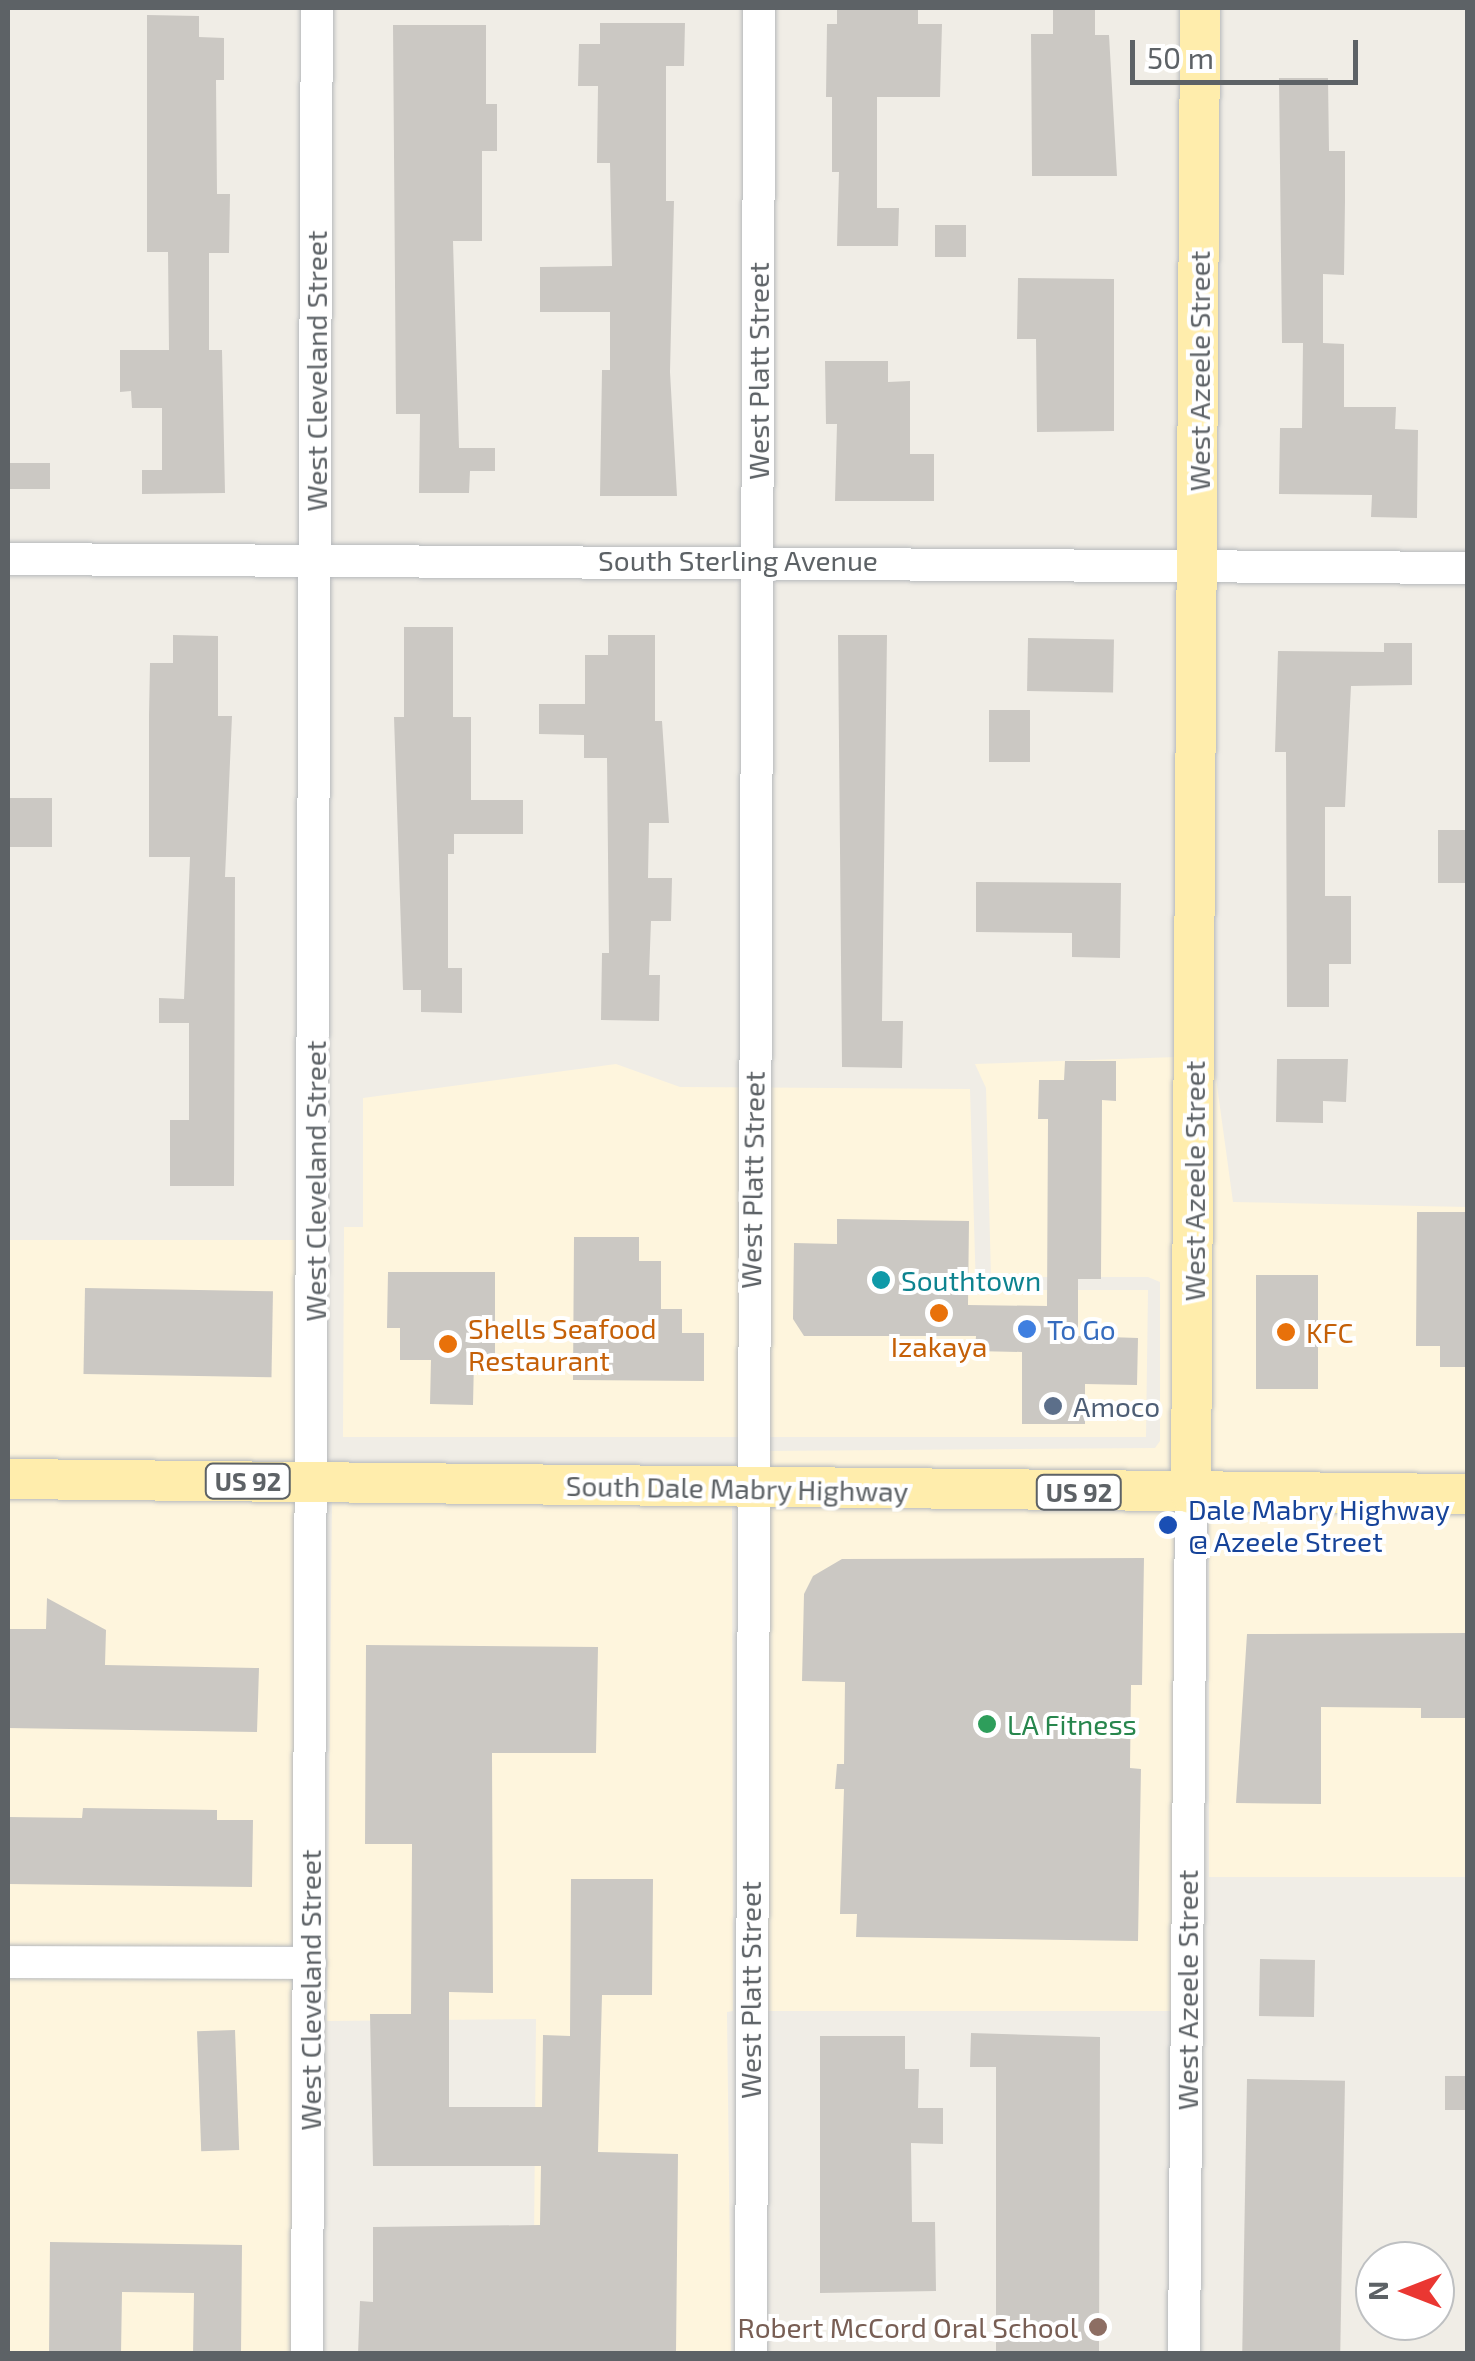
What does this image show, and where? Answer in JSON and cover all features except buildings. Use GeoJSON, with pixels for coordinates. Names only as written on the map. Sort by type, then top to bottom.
{"type":"FeatureCollection","features":[{"type":"Feature","properties":{"kind":"main road","name":"West Azeele Street"},"geometry":{"type":"LineString","coordinates":[[1191,1493],[1200,8]]}},
{"type":"Feature","properties":{"kind":"main road","name":"South Dale Mabry Highway"},"geometry":{"type":"LineString","coordinates":[[8,1479],[750,1490],[1468,1494]]}},
{"type":"Feature","properties":{"kind":"street","name":"West Cleveland Street"},"geometry":{"type":"LineString","coordinates":[[307,2354],[314,1481],[317,8]]}},
{"type":"Feature","properties":{"kind":"street","name":"West Platt Street"},"geometry":{"type":"LineString","coordinates":[[751,2354],[750,1490],[759,8]]}},
{"type":"Feature","properties":{"kind":"street","name":"South Sterling Avenue"},"geometry":{"type":"LineString","coordinates":[[8,559],[316,557],[1468,568]]}},
{"type":"Feature","properties":{"kind":"street","name":"West Azeele Street"},"geometry":{"type":"LineString","coordinates":[[1184,2354],[1191,1493]]}},
{"type":"Feature","properties":{"kind":"street"},"geometry":{"type":"LineString","coordinates":[[8,1962],[310,1963]]}},
{"type":"Feature","properties":{"kind":"shaded area"},"geometry":{"type":"Polygon","coordinates":[[[1213,1056],[1233,1202],[1467,1207],[1468,1478],[1209,1477],[1213,1056]]]}},
{"type":"Feature","properties":{"kind":"shaded area"},"geometry":{"type":"Polygon","coordinates":[[[1177,1057],[1174,1477],[767,1474],[767,1451],[1155,1448],[1160,1441],[1160,1282],[1148,1277],[991,1277],[986,1088],[975,1064],[1177,1057]]]}},
{"type":"Feature","properties":{"kind":"shaded area"},"geometry":{"type":"Polygon","coordinates":[[[616,1064],[680,1087],[970,1089],[976,1290],[1148,1290],[1146,1437],[343,1437],[344,1227],[363,1227],[363,1098],[616,1064]]]}},
{"type":"Feature","properties":{"kind":"shaded area"},"geometry":{"type":"Polygon","coordinates":[[[8,1240],[297,1240],[297,1465],[8,1465],[8,1240]]]}},
{"type":"Feature","properties":{"kind":"shaded area"},"geometry":{"type":"Polygon","coordinates":[[[8,1495],[297,1495],[297,1946],[8,1946],[8,1495]]]}},
{"type":"Feature","properties":{"kind":"shaded area"},"geometry":{"type":"Polygon","coordinates":[[[332,1497],[732,1505],[733,2011],[727,2012],[731,2353],[533,2353],[536,2019],[327,2021],[332,1497]]]}},
{"type":"Feature","properties":{"kind":"shaded area"},"geometry":{"type":"Polygon","coordinates":[[[767,1506],[1174,1506],[1174,2011],[767,2011],[767,1506]]]}},
{"type":"Feature","properties":{"kind":"shaded area"},"geometry":{"type":"Polygon","coordinates":[[[1209,1508],[1467,1508],[1467,1877],[1209,1877],[1209,1508]]]}},
{"type":"Feature","properties":{"kind":"shaded area"},"geometry":{"type":"Polygon","coordinates":[[[8,1978],[292,1978],[292,2354],[8,2354],[8,1978]]]}},
{"type":"Feature","properties":{"kind":"place","name":"Southtown"},"geometry":{"type":"Point","coordinates":[881,1280]}},
{"type":"Feature","properties":{"kind":"place","name":"Izakaya"},"geometry":{"type":"Point","coordinates":[939,1313]}},
{"type":"Feature","properties":{"kind":"place","name":"To Go"},"geometry":{"type":"Point","coordinates":[1027,1329]}},
{"type":"Feature","properties":{"kind":"place","name":"KFC"},"geometry":{"type":"Point","coordinates":[1286,1332]}},
{"type":"Feature","properties":{"kind":"place","name":"Shells Seafood Restaurant"},"geometry":{"type":"Point","coordinates":[448,1344]}},
{"type":"Feature","properties":{"kind":"place","name":"Amoco"},"geometry":{"type":"Point","coordinates":[1053,1406]}},
{"type":"Feature","properties":{"kind":"place","name":"Dale Mabry Highway @ Azeele Street"},"geometry":{"type":"Point","coordinates":[1168,1525]}},
{"type":"Feature","properties":{"kind":"place","name":"LA Fitness"},"geometry":{"type":"Point","coordinates":[987,1724]}},
{"type":"Feature","properties":{"kind":"place","name":"Robert McCord Oral School"},"geometry":{"type":"Point","coordinates":[1098,2327]}}]}
